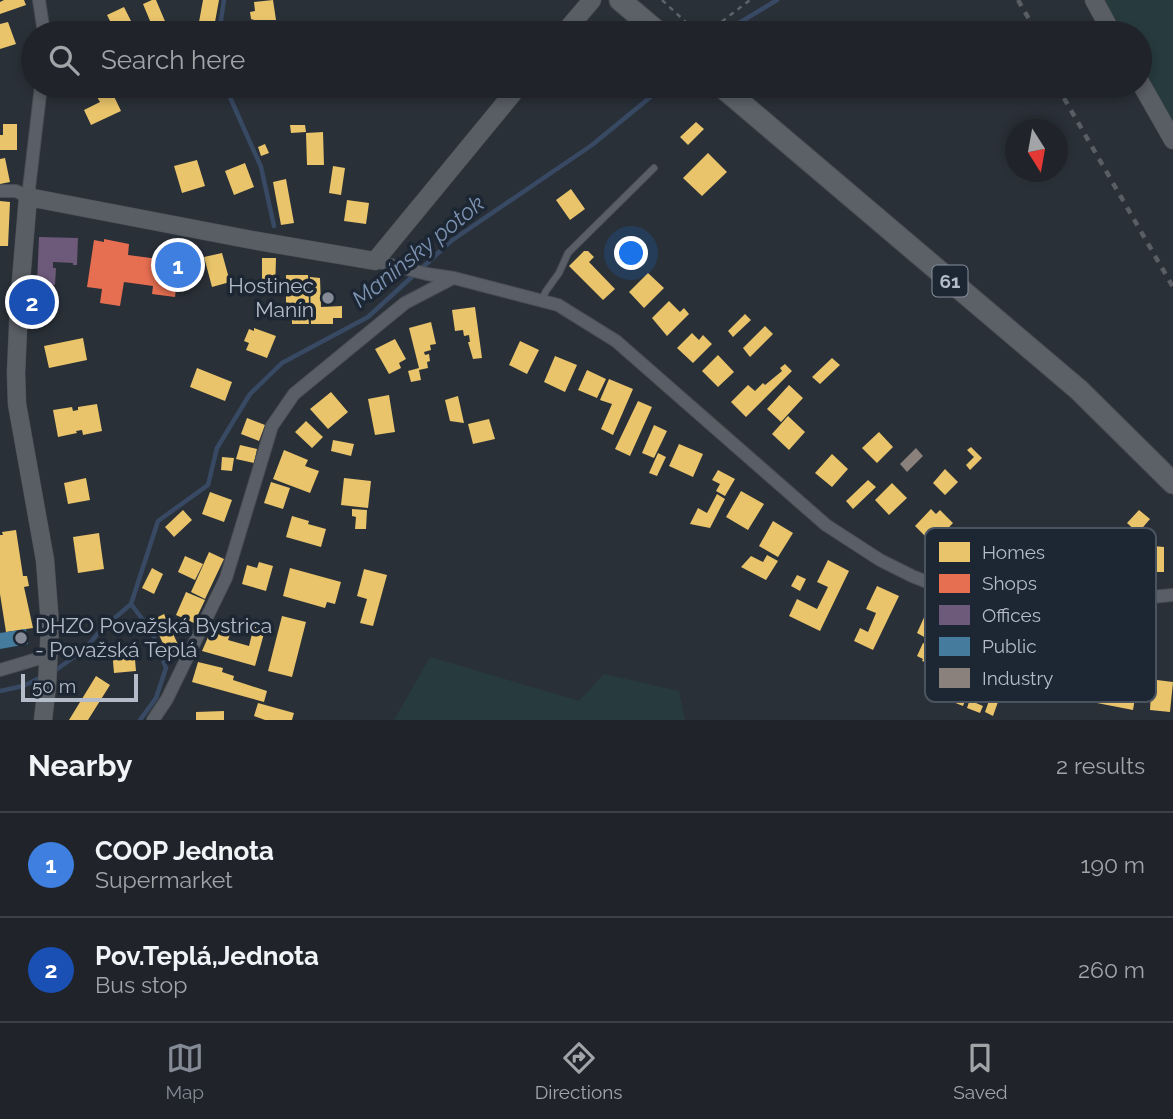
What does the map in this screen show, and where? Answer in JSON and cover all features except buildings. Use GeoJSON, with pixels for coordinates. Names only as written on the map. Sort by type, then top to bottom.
{"type":"FeatureCollection","features":[{"type":"Feature","properties":{"kind":"main road"},"geometry":{"type":"LineString","coordinates":[[621,0],[645,21]]}},
{"type":"Feature","properties":{"kind":"main road","name":"61"},"geometry":{"type":"LineString","coordinates":[[735,98],[1079,390],[1173,482]]}},
{"type":"Feature","properties":{"kind":"street"},"geometry":{"type":"LineString","coordinates":[[39,0],[42,21]]}},
{"type":"Feature","properties":{"kind":"street"},"geometry":{"type":"LineString","coordinates":[[574,21],[592,0]]}},
{"type":"Feature","properties":{"kind":"street"},"geometry":{"type":"LineString","coordinates":[[1094,0],[1105,21]]}},
{"type":"Feature","properties":{"kind":"street"},"geometry":{"type":"LineString","coordinates":[[40,98],[28,197],[16,373],[17,404],[45,560],[50,625],[43,720]]}},
{"type":"Feature","properties":{"kind":"street"},"geometry":{"type":"LineString","coordinates":[[375,261],[509,98]]}},
{"type":"Feature","properties":{"kind":"street"},"geometry":{"type":"LineString","coordinates":[[1149,98],[1173,140]]}},
{"type":"Feature","properties":{"kind":"street"},"geometry":{"type":"LineString","coordinates":[[0,191],[16,191],[28,197],[375,261],[558,305],[616,341],[826,525],[880,560],[925,581]]}},
{"type":"Feature","properties":{"kind":"street"},"geometry":{"type":"LineString","coordinates":[[153,720],[167,699],[226,578],[272,426],[294,394],[405,303],[454,278]]}},
{"type":"Feature","properties":{"kind":"street"},"geometry":{"type":"LineString","coordinates":[[0,670],[47,656]]}},
{"type":"Feature","properties":{"kind":"lane"},"geometry":{"type":"LineString","coordinates":[[541,301],[568,253],[654,168]]}},
{"type":"Feature","properties":{"kind":"path"},"geometry":{"type":"LineString","coordinates":[[662,0],[685,21]]}},
{"type":"Feature","properties":{"kind":"path"},"geometry":{"type":"LineString","coordinates":[[723,21],[750,0]]}},
{"type":"Feature","properties":{"kind":"green space"},"geometry":{"type":"Polygon","coordinates":[[[1102,0],[1173,0],[1173,125],[1152,87],[1152,21],[1114,21],[1102,0]]]}},
{"type":"Feature","properties":{"kind":"green space"},"geometry":{"type":"Polygon","coordinates":[[[430,657],[579,701],[604,674],[679,691],[685,720],[394,720],[430,657]]]}},
{"type":"Feature","properties":{"kind":"waterway"},"geometry":{"type":"LineString","coordinates":[[221,21],[224,0]]}},
{"type":"Feature","properties":{"kind":"waterway","name":"Manínsky potok"},"geometry":{"type":"LineString","coordinates":[[742,21],[777,0]]}},
{"type":"Feature","properties":{"kind":"waterway"},"geometry":{"type":"LineString","coordinates":[[230,98],[261,167],[274,226]]}},
{"type":"Feature","properties":{"kind":"waterway","name":"Manínsky potok"},"geometry":{"type":"LineString","coordinates":[[421,269],[451,241],[592,145],[649,98]]}},
{"type":"Feature","properties":{"kind":"waterway","name":"Manínsky potok"},"geometry":{"type":"LineString","coordinates":[[53,672],[84,650],[101,630],[131,604],[158,521],[208,485],[217,448],[250,394],[282,363],[368,317],[414,275]]}},
{"type":"Feature","properties":{"kind":"waterway"},"geometry":{"type":"LineString","coordinates":[[131,604],[152,632],[166,668],[156,698],[140,720]]}},
{"type":"Feature","properties":{"kind":"waterway","name":"Manínsky potok"},"geometry":{"type":"LineString","coordinates":[[0,691],[23,686],[42,677]]}},
{"type":"Feature","properties":{"kind":"railway"},"geometry":{"type":"LineString","coordinates":[[1018,0],[1030,21]]}},
{"type":"Feature","properties":{"kind":"railway"},"geometry":{"type":"LineString","coordinates":[[1064,98],[1173,287]]}},
{"type":"Feature","properties":{"kind":"place","name":"COOP Jednota"},"geometry":{"type":"Point","coordinates":[178,265]}},
{"type":"Feature","properties":{"kind":"place","name":"Hostinec Manín"},"geometry":{"type":"Point","coordinates":[328,298]}},
{"type":"Feature","properties":{"kind":"place","name":"Pov.Teplá,Jednota"},"geometry":{"type":"Point","coordinates":[32,302]}},
{"type":"Feature","properties":{"kind":"place","name":"DHZO Považská Bystrica - Považská Teplá"},"geometry":{"type":"Point","coordinates":[21,638]}}]}
